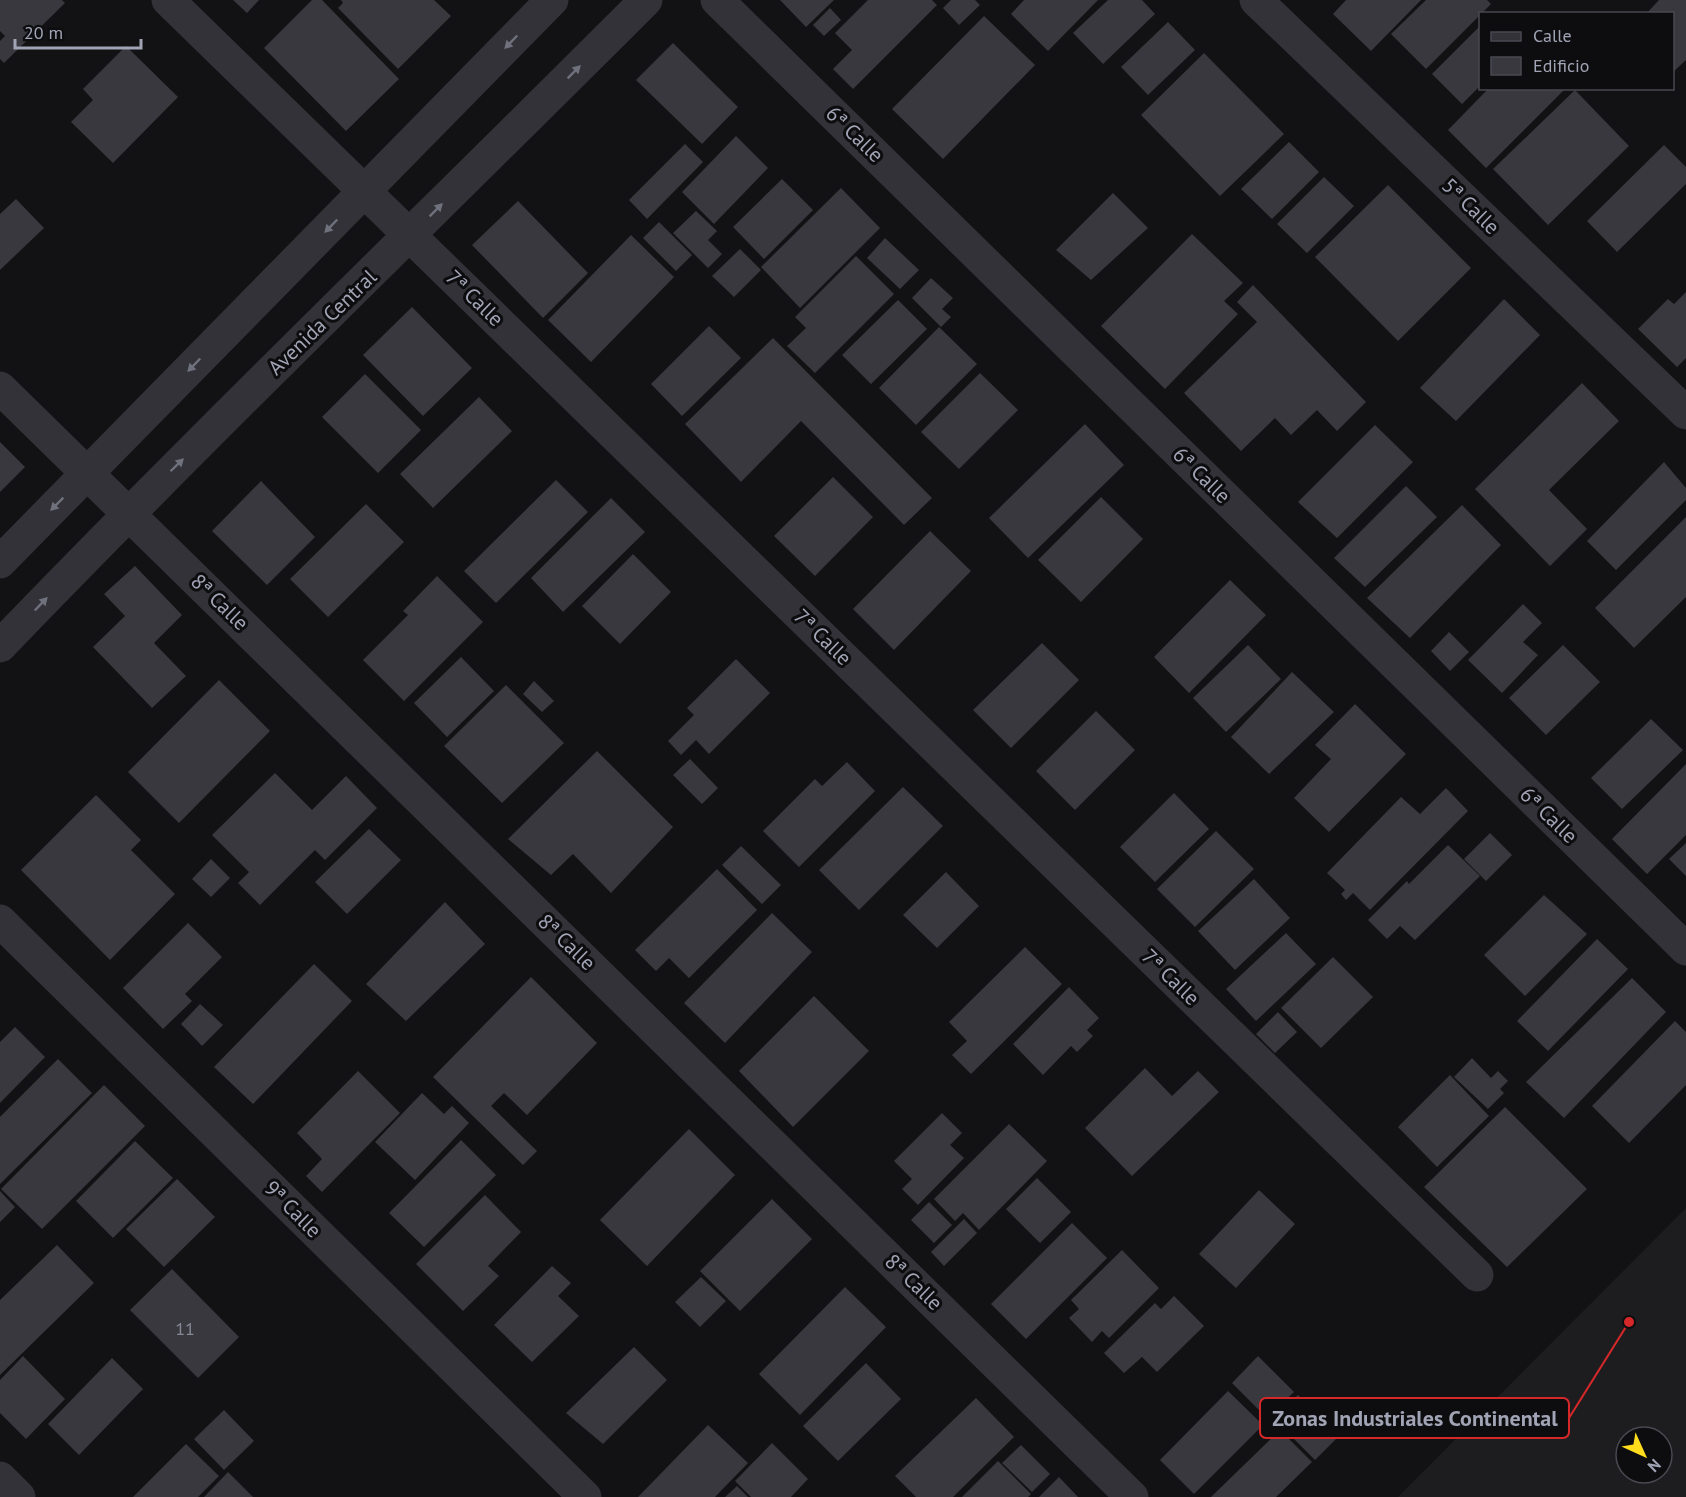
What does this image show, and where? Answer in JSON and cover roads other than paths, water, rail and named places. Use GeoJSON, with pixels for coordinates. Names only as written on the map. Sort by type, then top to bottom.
{"type":"FeatureCollection","features":[{"type":"Feature","properties":{"kind":"street","name":"7ª Calle"},"geometry":{"type":"LineString","coordinates":[[168,0],[1477,1275]]}},
{"type":"Feature","properties":{"kind":"street"},"geometry":{"type":"LineString","coordinates":[[0,562],[552,0]]}},
{"type":"Feature","properties":{"kind":"street","name":"Avenida Central"},"geometry":{"type":"LineString","coordinates":[[0,646],[129,512],[646,0]]}},
{"type":"Feature","properties":{"kind":"street","name":"6ª Calle"},"geometry":{"type":"LineString","coordinates":[[717,0],[1686,949]]}},
{"type":"Feature","properties":{"kind":"street","name":"5ª Calle"},"geometry":{"type":"LineString","coordinates":[[1256,0],[1686,413]]}},
{"type":"Feature","properties":{"kind":"street","name":"8ª Calle"},"geometry":{"type":"LineString","coordinates":[[0,388],[1132,1497]]}},
{"type":"Feature","properties":{"kind":"street","name":"9ª Calle"},"geometry":{"type":"LineString","coordinates":[[0,921],[585,1497]]}},
{"type":"Feature","properties":{"kind":"street"},"geometry":{"type":"LineString","coordinates":[[0,1478],[19,1497]]}},
{"type":"Feature","properties":{"kind":"place","name":"Zonas Industriales Continental"},"geometry":{"type":"Point","coordinates":[1629,1322]}}]}
